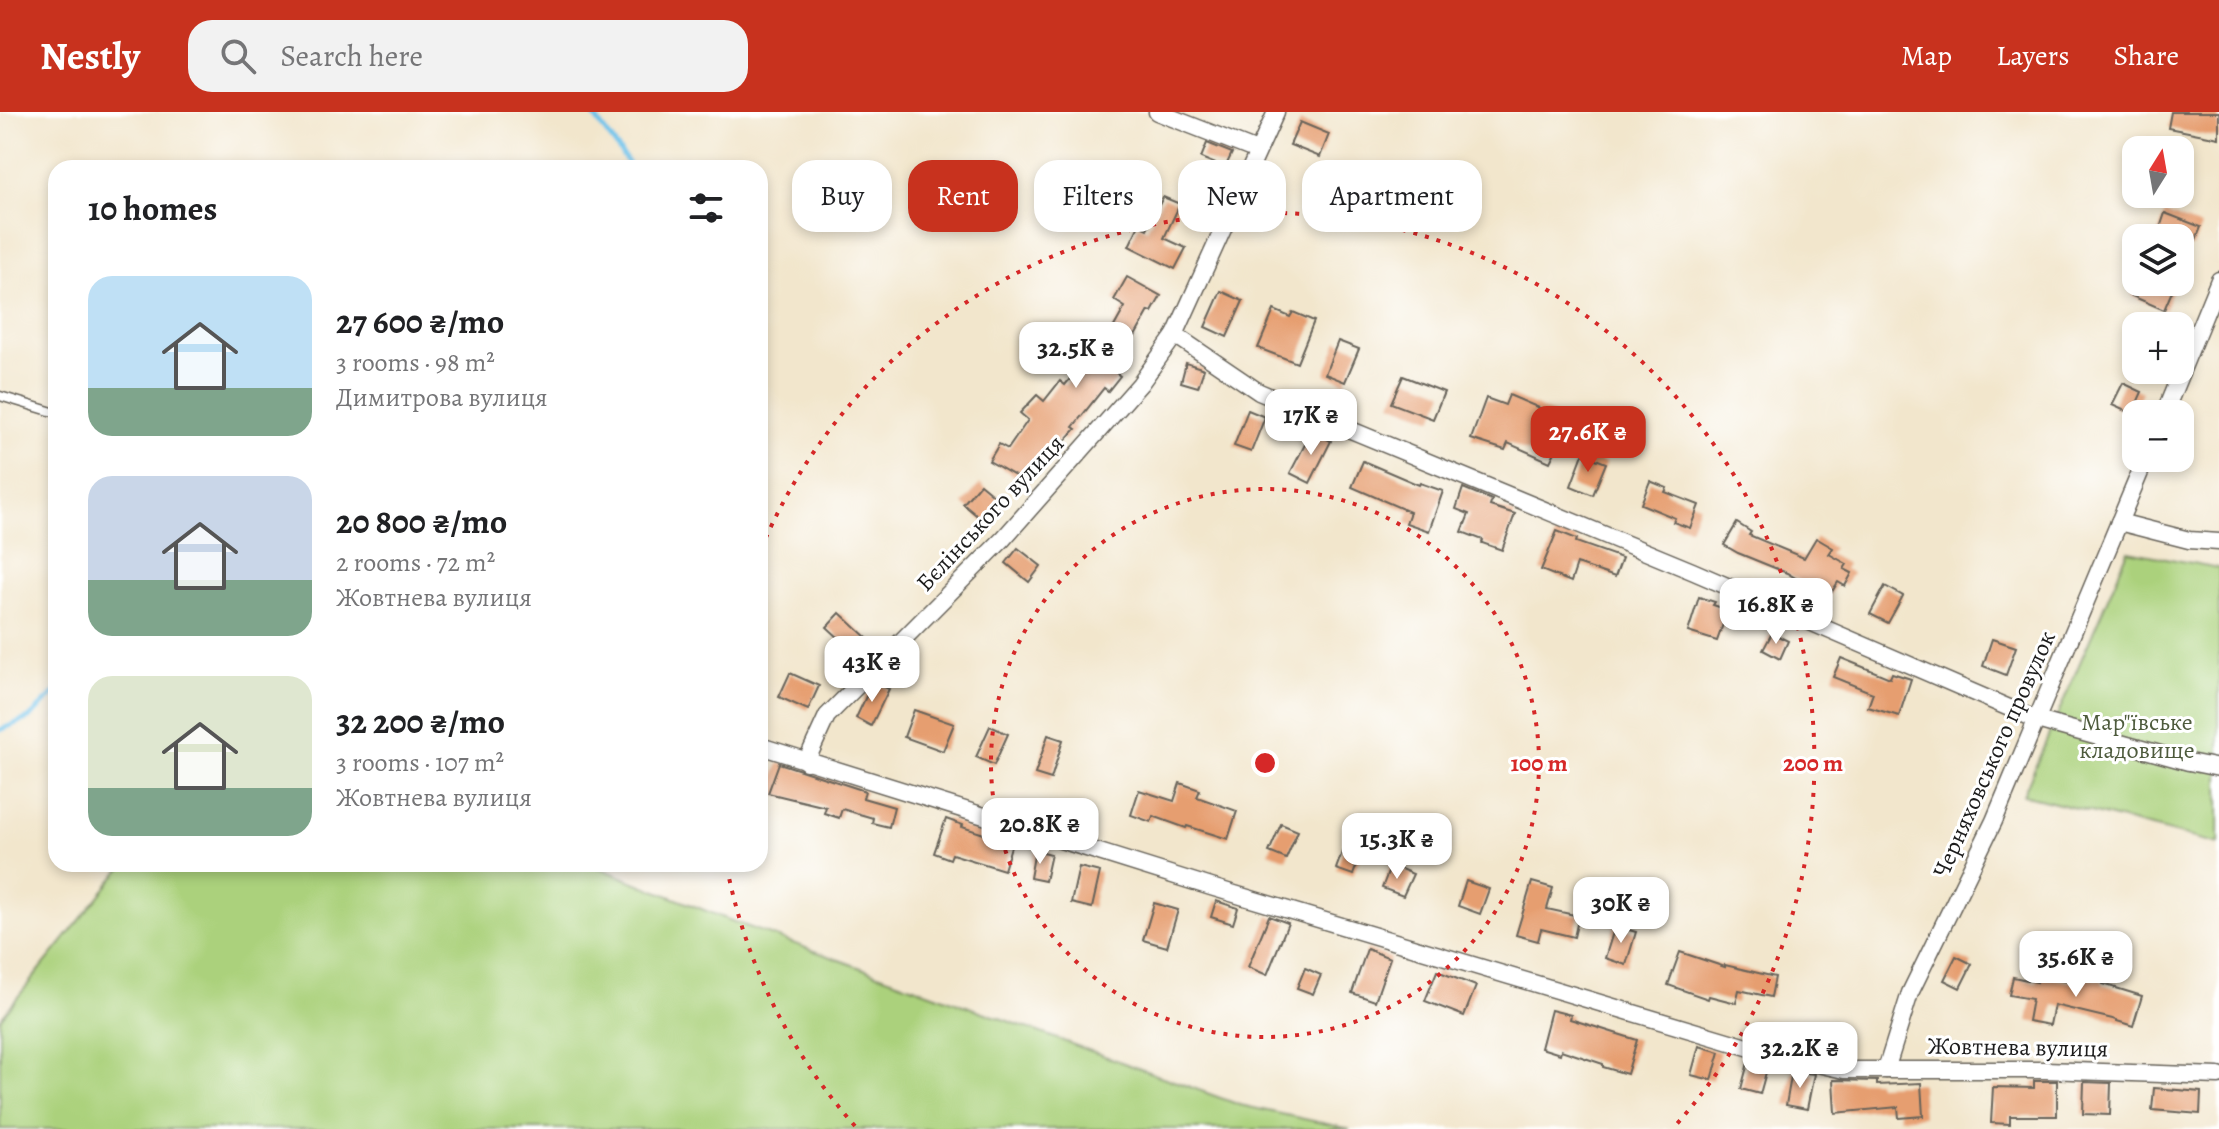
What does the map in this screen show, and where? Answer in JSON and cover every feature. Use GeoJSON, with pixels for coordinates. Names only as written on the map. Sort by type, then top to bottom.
{"type":"FeatureCollection","features":[{"type":"Feature","properties":{"kind":"street"},"geometry":{"type":"LineString","coordinates":[[1157,112],[1257,151]]}},
{"type":"Feature","properties":{"kind":"street","name":"Бєлінського вулиця"},"geometry":{"type":"LineString","coordinates":[[806,762],[827,716],[1003,539],[1140,384],[1175,335],[1276,112]]}},
{"type":"Feature","properties":{"kind":"street"},"geometry":{"type":"LineString","coordinates":[[2170,400],[2219,280]]}},
{"type":"Feature","properties":{"kind":"street"},"geometry":{"type":"LineString","coordinates":[[1175,335],[1259,392],[1692,571],[2037,720],[2219,768]]}},
{"type":"Feature","properties":{"kind":"street","name":"Черняховського провулок"},"geometry":{"type":"LineString","coordinates":[[1886,1070],[1910,993],[1994,821],[2140,472]]}},
{"type":"Feature","properties":{"kind":"street"},"geometry":{"type":"LineString","coordinates":[[2119,522],[2189,540],[2219,542]]}},
{"type":"Feature","properties":{"kind":"street","name":"Жовтнева вулиця"},"geometry":{"type":"LineString","coordinates":[[768,749],[1211,887],[1764,1052],[1844,1070],[2045,1070],[2219,1076]]}},
{"type":"Feature","properties":{"kind":"lane"},"geometry":{"type":"LineString","coordinates":[[0,396],[48,411]]}},
{"type":"Feature","properties":{"kind":"green space","name":"Мар\"ївське кладовище"},"geometry":{"type":"Polygon","coordinates":[[[2128,551],[2219,568],[2219,844],[2023,795],[2128,551]]]}},
{"type":"Feature","properties":{"kind":"green space"},"geometry":{"type":"Polygon","coordinates":[[[119,872],[610,872],[729,920],[1240,1105],[1350,1129],[0,1129],[0,1019],[119,872]]]}},
{"type":"Feature","properties":{"kind":"building"},"geometry":{"type":"Polygon","coordinates":[[[2171,112],[2219,112],[2219,138],[2168,128],[2171,112]]]}},
{"type":"Feature","properties":{"kind":"building"},"geometry":{"type":"Polygon","coordinates":[[[1300,122],[1329,134],[1320,157],[1290,145],[1300,122]]]}},
{"type":"Feature","properties":{"kind":"building"},"geometry":{"type":"Polygon","coordinates":[[[1207,143],[1232,153],[1229,160],[1201,158],[1207,143]]]}},
{"type":"Feature","properties":{"kind":"building"},"geometry":{"type":"Polygon","coordinates":[[[1162,199],[1178,203],[1164,238],[1186,248],[1175,269],[1129,246],[1136,232],[1162,232],[1162,199]]]}},
{"type":"Feature","properties":{"kind":"building"},"geometry":{"type":"Polygon","coordinates":[[[2165,213],[2193,224],[2161,224],[2165,213]]]}},
{"type":"Feature","properties":{"kind":"building"},"geometry":{"type":"Polygon","coordinates":[[[2194,224],[2201,227],[2194,244],[2194,224]]]}},
{"type":"Feature","properties":{"kind":"building"},"geometry":{"type":"Polygon","coordinates":[[[1127,277],[1161,296],[1152,312],[1149,311],[1115,372],[1120,376],[1108,391],[1104,388],[1065,441],[1060,437],[1027,483],[989,461],[999,444],[1008,449],[1028,420],[1020,413],[1037,395],[1044,401],[1060,381],[1065,385],[1091,353],[1097,357],[1125,307],[1114,300],[1127,277]]]}},
{"type":"Feature","properties":{"kind":"building"},"geometry":{"type":"Polygon","coordinates":[[[1221,291],[1243,301],[1227,337],[1205,327],[1221,291]]]}},
{"type":"Feature","properties":{"kind":"building"},"geometry":{"type":"Polygon","coordinates":[[[2132,296],[2170,296],[2164,310],[2132,296]]]}},
{"type":"Feature","properties":{"kind":"building"},"geometry":{"type":"Polygon","coordinates":[[[1274,310],[1290,317],[1293,312],[1314,321],[1297,363],[1258,348],[1274,310]]]}},
{"type":"Feature","properties":{"kind":"building"},"geometry":{"type":"Polygon","coordinates":[[[1338,341],[1359,349],[1345,382],[1325,374],[1338,341]]]}},
{"type":"Feature","properties":{"kind":"building"},"geometry":{"type":"Polygon","coordinates":[[[1186,363],[1204,369],[1198,387],[1181,382],[1186,363]]]}},
{"type":"Feature","properties":{"kind":"building"},"geometry":{"type":"Polygon","coordinates":[[[1403,376],[1444,392],[1433,419],[1391,403],[1403,376]]]}},
{"type":"Feature","properties":{"kind":"building"},"geometry":{"type":"Polygon","coordinates":[[[2122,384],[2142,392],[2138,400],[2122,400],[2122,410],[2112,405],[2122,384]]]}},
{"type":"Feature","properties":{"kind":"building"},"geometry":{"type":"Polygon","coordinates":[[[1509,395],[1563,418],[1556,433],[1563,436],[1550,462],[1508,443],[1505,450],[1471,439],[1486,398],[1505,405],[1509,395]]]}},
{"type":"Feature","properties":{"kind":"building"},"geometry":{"type":"Polygon","coordinates":[[[1248,410],[1265,417],[1251,452],[1234,446],[1248,410]]]}},
{"type":"Feature","properties":{"kind":"building"},"geometry":{"type":"Polygon","coordinates":[[[1312,431],[1331,441],[1310,483],[1290,473],[1312,431]]]}},
{"type":"Feature","properties":{"kind":"building"},"geometry":{"type":"Polygon","coordinates":[[[1583,454],[1606,463],[1593,495],[1571,486],[1583,454]]]}},
{"type":"Feature","properties":{"kind":"building"},"geometry":{"type":"Polygon","coordinates":[[[1363,461],[1419,485],[1443,491],[1429,531],[1406,523],[1410,512],[1352,487],[1363,461]]]}},
{"type":"Feature","properties":{"kind":"building"},"geometry":{"type":"Polygon","coordinates":[[[1650,481],[1667,488],[1665,492],[1699,505],[1690,528],[1641,504],[1650,481]]]}},
{"type":"Feature","properties":{"kind":"building"},"geometry":{"type":"Polygon","coordinates":[[[980,484],[1003,503],[987,524],[963,504],[980,484]]]}},
{"type":"Feature","properties":{"kind":"building"},"geometry":{"type":"Polygon","coordinates":[[[1463,488],[1492,500],[1490,506],[1515,514],[1502,550],[1462,532],[1469,514],[1456,509],[1463,488]]]}},
{"type":"Feature","properties":{"kind":"building"},"geometry":{"type":"Polygon","coordinates":[[[1737,523],[1751,532],[1749,535],[1804,558],[1816,538],[1833,548],[1829,554],[1847,564],[1844,569],[1852,573],[1845,586],[1838,582],[1828,598],[1787,573],[1724,545],[1737,523]]]}},
{"type":"Feature","properties":{"kind":"building"},"geometry":{"type":"Polygon","coordinates":[[[1557,531],[1577,539],[1576,542],[1622,558],[1615,577],[1577,564],[1571,582],[1541,570],[1557,531]]]}},
{"type":"Feature","properties":{"kind":"building"},"geometry":{"type":"Polygon","coordinates":[[[1018,548],[1041,566],[1029,582],[1006,563],[1018,548]]]}},
{"type":"Feature","properties":{"kind":"building"},"geometry":{"type":"Polygon","coordinates":[[[1885,586],[1903,596],[1888,623],[1870,614],[1885,586]]]}},
{"type":"Feature","properties":{"kind":"building"},"geometry":{"type":"Polygon","coordinates":[[[1699,597],[1728,610],[1717,641],[1688,632],[1699,597]]]}},
{"type":"Feature","properties":{"kind":"building"},"geometry":{"type":"Polygon","coordinates":[[[840,613],[867,638],[854,652],[827,627],[840,613]]]}},
{"type":"Feature","properties":{"kind":"building"},"geometry":{"type":"Polygon","coordinates":[[[1772,633],[1788,641],[1780,659],[1763,650],[1772,633]]]}},
{"type":"Feature","properties":{"kind":"building"},"geometry":{"type":"Polygon","coordinates":[[[1992,639],[2016,647],[2006,675],[1983,666],[1992,639]]]}},
{"type":"Feature","properties":{"kind":"building"},"geometry":{"type":"Polygon","coordinates":[[[1841,658],[1890,678],[1892,673],[1911,679],[1899,716],[1868,707],[1873,693],[1833,677],[1841,658]]]}},
{"type":"Feature","properties":{"kind":"building"},"geometry":{"type":"Polygon","coordinates":[[[790,673],[819,686],[808,710],[779,697],[790,673]]]}},
{"type":"Feature","properties":{"kind":"building"},"geometry":{"type":"Polygon","coordinates":[[[876,683],[889,689],[871,726],[856,718],[870,688],[876,683]]]}},
{"type":"Feature","properties":{"kind":"building"},"geometry":{"type":"Polygon","coordinates":[[[914,710],[954,724],[943,751],[904,737],[914,710]]]}},
{"type":"Feature","properties":{"kind":"building"},"geometry":{"type":"Polygon","coordinates":[[[990,726],[1008,734],[994,765],[976,757],[990,726]]]}},
{"type":"Feature","properties":{"kind":"building"},"geometry":{"type":"Polygon","coordinates":[[[1048,735],[1063,740],[1051,779],[1035,774],[1048,735]]]}},
{"type":"Feature","properties":{"kind":"building"},"geometry":{"type":"Polygon","coordinates":[[[779,763],[865,791],[863,798],[894,807],[889,827],[872,823],[873,818],[842,809],[839,818],[824,813],[826,807],[768,793],[779,763]]]}},
{"type":"Feature","properties":{"kind":"building"},"geometry":{"type":"Polygon","coordinates":[[[1180,783],[1200,790],[1197,797],[1237,811],[1228,839],[1153,816],[1151,822],[1131,815],[1139,790],[1174,801],[1180,783]]]}},
{"type":"Feature","properties":{"kind":"building"},"geometry":{"type":"Polygon","coordinates":[[[946,819],[1012,843],[1004,870],[952,854],[950,859],[934,853],[946,819]]]}},
{"type":"Feature","properties":{"kind":"building"},"geometry":{"type":"Polygon","coordinates":[[[1281,824],[1298,831],[1286,859],[1269,852],[1281,824]]]}},
{"type":"Feature","properties":{"kind":"building"},"geometry":{"type":"Polygon","coordinates":[[[1348,836],[1365,843],[1353,875],[1336,869],[1348,836]]]}},
{"type":"Feature","properties":{"kind":"building"},"geometry":{"type":"Polygon","coordinates":[[[1035,850],[1051,854],[1045,881],[1030,878],[1035,850]]]}},
{"type":"Feature","properties":{"kind":"building"},"geometry":{"type":"Polygon","coordinates":[[[1391,865],[1413,874],[1403,896],[1382,888],[1391,865]]]}},
{"type":"Feature","properties":{"kind":"building"},"geometry":{"type":"Polygon","coordinates":[[[1079,867],[1100,872],[1092,908],[1071,903],[1079,867]]]}},
{"type":"Feature","properties":{"kind":"building"},"geometry":{"type":"Polygon","coordinates":[[[1466,881],[1489,889],[1480,914],[1458,906],[1466,881]]]}},
{"type":"Feature","properties":{"kind":"building"},"geometry":{"type":"Polygon","coordinates":[[[1532,882],[1553,888],[1547,909],[1579,916],[1574,937],[1541,929],[1538,941],[1516,935],[1532,882]]]}},
{"type":"Feature","properties":{"kind":"building"},"geometry":{"type":"Polygon","coordinates":[[[1216,901],[1238,908],[1233,924],[1211,917],[1216,901]]]}},
{"type":"Feature","properties":{"kind":"building"},"geometry":{"type":"Polygon","coordinates":[[[1154,903],[1178,910],[1167,947],[1143,940],[1154,903]]]}},
{"type":"Feature","properties":{"kind":"building"},"geometry":{"type":"Polygon","coordinates":[[[1269,916],[1288,923],[1267,975],[1248,967],[1269,916]]]}},
{"type":"Feature","properties":{"kind":"building"},"geometry":{"type":"Polygon","coordinates":[[[1615,926],[1636,932],[1626,965],[1605,958],[1615,926]]]}},
{"type":"Feature","properties":{"kind":"building"},"geometry":{"type":"Polygon","coordinates":[[[1367,949],[1390,958],[1375,1001],[1352,993],[1367,949]]]}},
{"type":"Feature","properties":{"kind":"building"},"geometry":{"type":"Polygon","coordinates":[[[1680,952],[1725,967],[1775,977],[1771,997],[1739,990],[1736,1003],[1709,996],[1708,999],[1668,985],[1680,952]]]}},
{"type":"Feature","properties":{"kind":"building"},"geometry":{"type":"Polygon","coordinates":[[[1956,956],[1972,964],[1960,988],[1944,980],[1956,956]]]}},
{"type":"Feature","properties":{"kind":"building"},"geometry":{"type":"Polygon","coordinates":[[[1305,968],[1321,975],[1313,994],[1297,988],[1305,968]]]}},
{"type":"Feature","properties":{"kind":"building"},"geometry":{"type":"Polygon","coordinates":[[[1437,971],[1476,986],[1464,1016],[1425,1001],[1437,971]]]}},
{"type":"Feature","properties":{"kind":"building"},"geometry":{"type":"Polygon","coordinates":[[[2079,975],[2142,996],[2133,1026],[2054,1005],[2050,1025],[2028,1021],[2032,999],[2009,995],[2013,977],[2037,982],[2038,976],[2077,983],[2079,975]]]}},
{"type":"Feature","properties":{"kind":"building"},"geometry":{"type":"Polygon","coordinates":[[[1551,1010],[1637,1040],[1627,1074],[1561,1050],[1560,1054],[1541,1048],[1551,1010]]]}},
{"type":"Feature","properties":{"kind":"building"},"geometry":{"type":"Polygon","coordinates":[[[1699,1046],[1720,1052],[1712,1080],[1691,1075],[1699,1046]]]}},
{"type":"Feature","properties":{"kind":"building"},"geometry":{"type":"Polygon","coordinates":[[[1749,1059],[1768,1065],[1760,1094],[1741,1089],[1749,1059]]]}},
{"type":"Feature","properties":{"kind":"building"},"geometry":{"type":"Polygon","coordinates":[[[1792,1071],[1814,1074],[1807,1109],[1786,1105],[1792,1071]]]}},
{"type":"Feature","properties":{"kind":"building"},"geometry":{"type":"Polygon","coordinates":[[[1833,1080],[1877,1081],[1877,1085],[1921,1083],[1923,1116],[1899,1118],[1898,1107],[1835,1113],[1833,1080]]]}},
{"type":"Feature","properties":{"kind":"building"},"geometry":{"type":"Polygon","coordinates":[[[2034,1081],[2057,1081],[2057,1116],[2010,1116],[2010,1124],[1991,1123],[1993,1087],[2034,1088],[2034,1081]]]}},
{"type":"Feature","properties":{"kind":"building"},"geometry":{"type":"Polygon","coordinates":[[[2084,1082],[2111,1083],[2110,1115],[2083,1114],[2084,1082]]]}},
{"type":"Feature","properties":{"kind":"building"},"geometry":{"type":"Polygon","coordinates":[[[2154,1088],[2201,1092],[2200,1114],[2152,1110],[2154,1088]]]}},
{"type":"Feature","properties":{"kind":"waterway"},"geometry":{"type":"LineString","coordinates":[[591,112],[626,160]]}},
{"type":"Feature","properties":{"kind":"waterway"},"geometry":{"type":"LineString","coordinates":[[0,730],[29,718],[48,700]]}}]}
